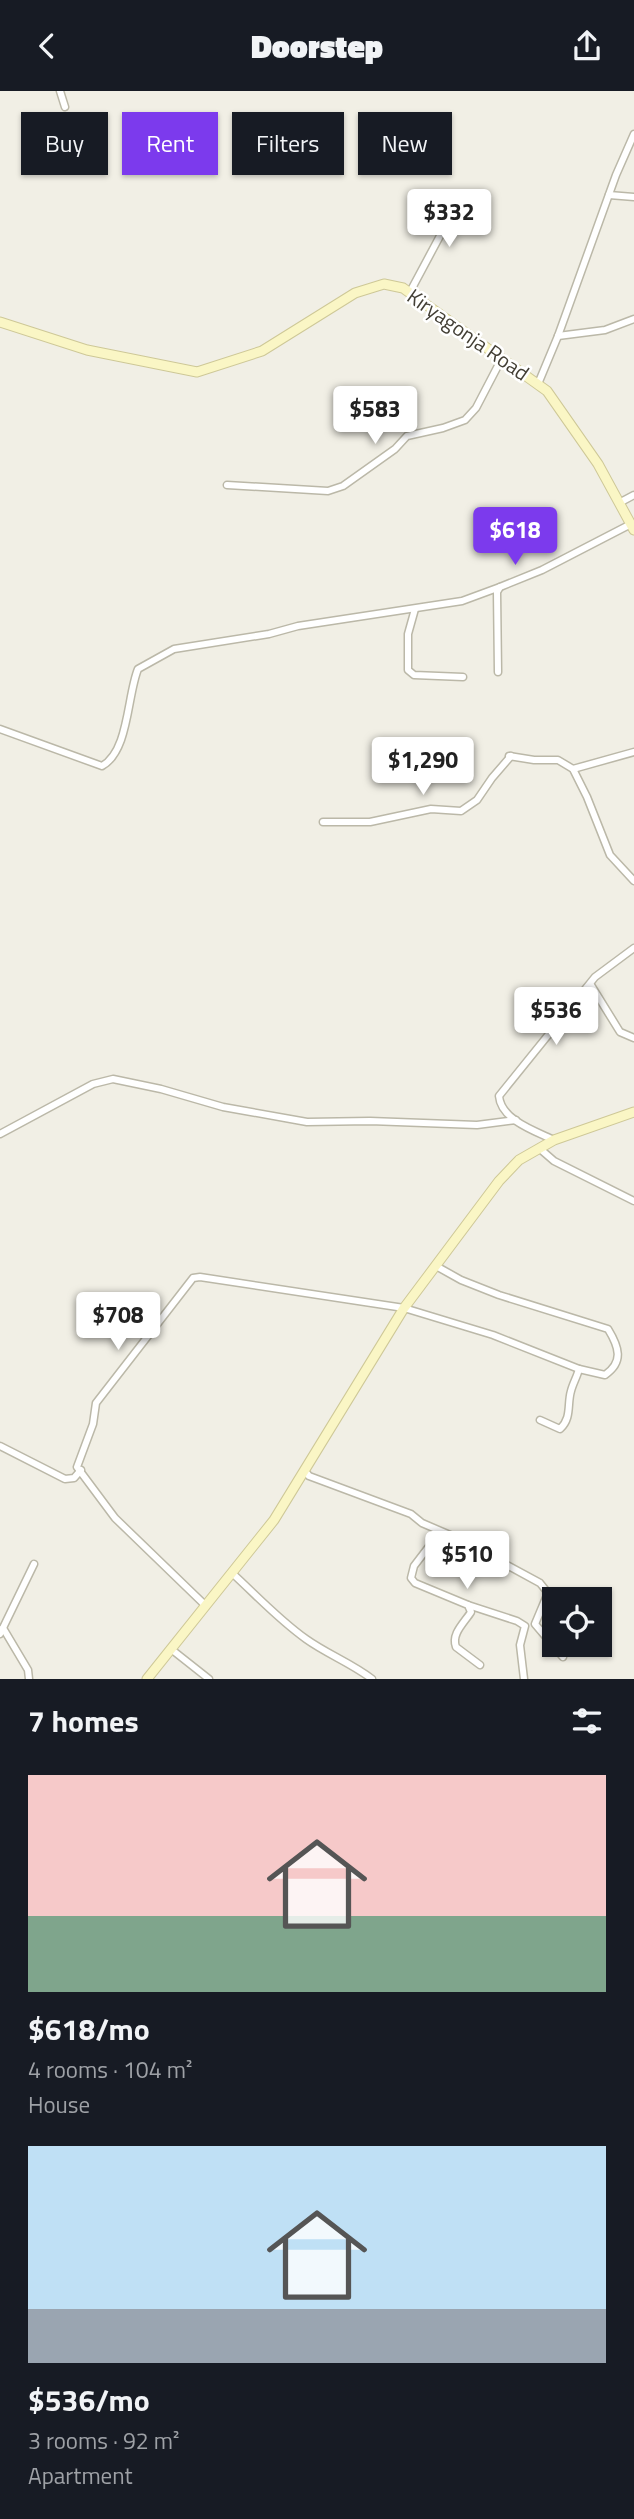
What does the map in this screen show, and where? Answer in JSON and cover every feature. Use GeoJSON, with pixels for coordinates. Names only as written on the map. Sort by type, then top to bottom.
{"type":"FeatureCollection","features":[{"type":"Feature","properties":{"kind":"street"},"geometry":{"type":"LineString","coordinates":[[60,91],[65,107]]}},
{"type":"Feature","properties":{"kind":"street"},"geometry":{"type":"LineString","coordinates":[[538,384],[634,134]]}},
{"type":"Feature","properties":{"kind":"street"},"geometry":{"type":"LineString","coordinates":[[609,195],[634,197]]}},
{"type":"Feature","properties":{"kind":"street"},"geometry":{"type":"LineString","coordinates":[[410,292],[441,234],[436,225],[423,217]]}},
{"type":"Feature","properties":{"kind":"street","name":"Kiryagonja Road"},"geometry":{"type":"LineString","coordinates":[[0,322],[87,349],[197,372],[261,351],[345,298],[372,286],[384,284],[410,292],[547,391],[598,464],[632,527]]}},
{"type":"Feature","properties":{"kind":"street"},"geometry":{"type":"LineString","coordinates":[[558,336],[605,330],[634,319]]}},
{"type":"Feature","properties":{"kind":"street"},"geometry":{"type":"LineString","coordinates":[[227,485],[328,491],[343,486],[395,449],[407,436],[465,420],[475,408],[501,360]]}},
{"type":"Feature","properties":{"kind":"street"},"geometry":{"type":"LineString","coordinates":[[619,503],[634,495]]}},
{"type":"Feature","properties":{"kind":"street"},"geometry":{"type":"LineString","coordinates":[[0,729],[102,767],[119,748],[138,669],[174,649],[469,599],[542,570],[632,527]]}},
{"type":"Feature","properties":{"kind":"street"},"geometry":{"type":"LineString","coordinates":[[498,671],[496,618],[497,591],[500,587]]}},
{"type":"Feature","properties":{"kind":"street"},"geometry":{"type":"LineString","coordinates":[[415,609],[408,634],[408,670],[414,675],[463,677]]}},
{"type":"Feature","properties":{"kind":"street"},"geometry":{"type":"LineString","coordinates":[[573,768],[634,752]]}},
{"type":"Feature","properties":{"kind":"street"},"geometry":{"type":"LineString","coordinates":[[511,755],[534,760],[558,760],[573,768],[610,855],[634,881]]}},
{"type":"Feature","properties":{"kind":"street"},"geometry":{"type":"LineString","coordinates":[[501,763],[511,755]]}},
{"type":"Feature","properties":{"kind":"street"},"geometry":{"type":"LineString","coordinates":[[323,823],[370,822],[431,809],[461,811],[477,800],[511,755]]}},
{"type":"Feature","properties":{"kind":"street"},"geometry":{"type":"LineString","coordinates":[[554,1140],[516,1120],[502,1107],[499,1095],[595,978],[634,948]]}},
{"type":"Feature","properties":{"kind":"street"},"geometry":{"type":"LineString","coordinates":[[591,985],[620,1032],[634,1038]]}},
{"type":"Feature","properties":{"kind":"street"},"geometry":{"type":"LineString","coordinates":[[0,1134],[93,1084],[113,1079],[161,1089],[223,1108],[307,1122],[370,1121],[477,1125],[516,1120]]}},
{"type":"Feature","properties":{"kind":"street"},"geometry":{"type":"LineString","coordinates":[[147,1679],[274,1520],[404,1308],[499,1181],[519,1160],[554,1140],[634,1112]]}},
{"type":"Feature","properties":{"kind":"street"},"geometry":{"type":"LineString","coordinates":[[539,1148],[554,1161],[634,1201]]}},
{"type":"Feature","properties":{"kind":"street"},"geometry":{"type":"LineString","coordinates":[[206,1605],[115,1518],[77,1467],[93,1424],[96,1403],[194,1278],[404,1308],[493,1335],[579,1369],[605,1375],[617,1365],[619,1355],[608,1329],[499,1295],[461,1280],[436,1266]]}},
{"type":"Feature","properties":{"kind":"street"},"geometry":{"type":"LineString","coordinates":[[540,1420],[560,1429],[565,1424],[571,1401],[569,1394],[579,1369]]}},
{"type":"Feature","properties":{"kind":"street"},"geometry":{"type":"LineString","coordinates":[[0,1446],[65,1479],[74,1478],[81,1470]]}},
{"type":"Feature","properties":{"kind":"street"},"geometry":{"type":"LineString","coordinates":[[304,1470],[309,1476],[411,1514],[422,1523],[457,1538],[545,1587]]}},
{"type":"Feature","properties":{"kind":"street"},"geometry":{"type":"LineString","coordinates":[[440,1532],[414,1566],[411,1578],[415,1583],[525,1626],[520,1645],[524,1679]]}},
{"type":"Feature","properties":{"kind":"street"},"geometry":{"type":"LineString","coordinates":[[29,1679],[28,1670],[2,1631],[34,1564]]}},
{"type":"Feature","properties":{"kind":"street"},"geometry":{"type":"LineString","coordinates":[[232,1573],[302,1637],[330,1655],[352,1664],[372,1679]]}},
{"type":"Feature","properties":{"kind":"street"},"geometry":{"type":"LineString","coordinates":[[468,1605],[471,1612],[454,1637],[454,1643],[480,1665]]}},
{"type":"Feature","properties":{"kind":"street"},"geometry":{"type":"LineString","coordinates":[[542,1609],[536,1625],[542,1632]]}},
{"type":"Feature","properties":{"kind":"street"},"geometry":{"type":"LineString","coordinates":[[171,1649],[209,1679]]}}]}
